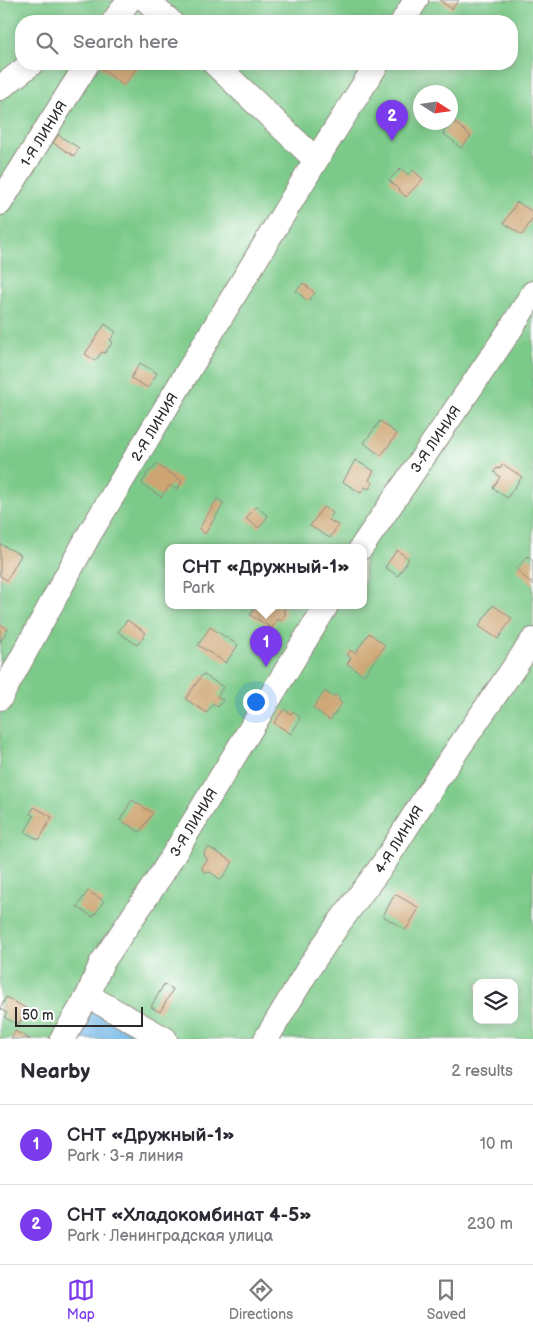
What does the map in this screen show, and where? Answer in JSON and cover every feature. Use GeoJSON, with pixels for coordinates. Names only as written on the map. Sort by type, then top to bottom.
{"type":"FeatureCollection","features":[{"type":"Feature","properties":{"kind":"street"},"geometry":{"type":"LineString","coordinates":[[118,15],[129,0]]}},
{"type":"Feature","properties":{"kind":"street"},"geometry":{"type":"LineString","coordinates":[[146,0],[163,15]]}},
{"type":"Feature","properties":{"kind":"street"},"geometry":{"type":"LineString","coordinates":[[407,15],[416,0]]}},
{"type":"Feature","properties":{"kind":"street"},"geometry":{"type":"LineString","coordinates":[[0,88],[23,70]]}},
{"type":"Feature","properties":{"kind":"street","name":"1-Я ЛИНИЯ"},"geometry":{"type":"LineString","coordinates":[[0,203],[83,70]]}},
{"type":"Feature","properties":{"kind":"street"},"geometry":{"type":"LineString","coordinates":[[220,70],[316,160]]}},
{"type":"Feature","properties":{"kind":"street","name":"2-Я ЛИНИЯ"},"geometry":{"type":"LineString","coordinates":[[0,698],[90,533],[316,160],[373,70]]}},
{"type":"Feature","properties":{"kind":"street","name":"3-Я ЛИНИЯ"},"geometry":{"type":"LineString","coordinates":[[364,544],[510,330],[533,293]]}},
{"type":"Feature","properties":{"kind":"street","name":"3-Я ЛИНИЯ"},"geometry":{"type":"LineString","coordinates":[[62,1039],[88,996],[101,964],[163,872],[324,609]]}},
{"type":"Feature","properties":{"kind":"street","name":"4-Я ЛИНИЯ"},"geometry":{"type":"LineString","coordinates":[[266,1039],[312,963],[384,863],[437,778],[533,640]]}},
{"type":"Feature","properties":{"kind":"street"},"geometry":{"type":"LineString","coordinates":[[88,996],[165,1039]]}},
{"type":"Feature","properties":{"kind":"green space"},"geometry":{"type":"Polygon","coordinates":[[[0,0],[533,0],[533,1039],[0,1039],[0,0]]]}},
{"type":"Feature","properties":{"kind":"water"},"geometry":{"type":"Polygon","coordinates":[[[91,1010],[142,1039],[76,1039],[91,1010]]]}},
{"type":"Feature","properties":{"kind":"building"},"geometry":{"type":"Polygon","coordinates":[[[439,0],[459,0],[452,9],[439,0]]]}},
{"type":"Feature","properties":{"kind":"building"},"geometry":{"type":"Polygon","coordinates":[[[104,70],[136,70],[123,86],[104,70]]]}},
{"type":"Feature","properties":{"kind":"building"},"geometry":{"type":"Polygon","coordinates":[[[458,125],[471,136],[461,148],[443,133],[446,130],[458,130],[458,125]]]}},
{"type":"Feature","properties":{"kind":"building"},"geometry":{"type":"Polygon","coordinates":[[[58,135],[79,148],[74,156],[53,143],[58,135]]]}},
{"type":"Feature","properties":{"kind":"building"},"geometry":{"type":"Polygon","coordinates":[[[401,168],[408,175],[413,170],[423,179],[406,197],[389,180],[401,168]]]}},
{"type":"Feature","properties":{"kind":"building"},"geometry":{"type":"Polygon","coordinates":[[[517,202],[533,212],[533,218],[522,235],[504,223],[517,202]]]}},
{"type":"Feature","properties":{"kind":"building"},"geometry":{"type":"Polygon","coordinates":[[[303,283],[315,293],[308,301],[296,291],[303,283]]]}},
{"type":"Feature","properties":{"kind":"building"},"geometry":{"type":"Polygon","coordinates":[[[105,324],[116,332],[110,340],[113,342],[105,353],[102,352],[95,361],[85,354],[105,324]]]}},
{"type":"Feature","properties":{"kind":"building"},"geometry":{"type":"Polygon","coordinates":[[[140,363],[157,373],[148,388],[131,378],[140,363]]]}},
{"type":"Feature","properties":{"kind":"building"},"geometry":{"type":"Polygon","coordinates":[[[380,421],[397,434],[381,456],[364,443],[380,421]]]}},
{"type":"Feature","properties":{"kind":"building"},"geometry":{"type":"Polygon","coordinates":[[[355,460],[374,471],[369,480],[373,483],[369,489],[365,487],[361,493],[343,482],[355,460]]]}},
{"type":"Feature","properties":{"kind":"building"},"geometry":{"type":"Polygon","coordinates":[[[156,464],[182,481],[177,490],[170,485],[161,497],[142,484],[149,470],[151,471],[156,464]]]}},
{"type":"Feature","properties":{"kind":"building"},"geometry":{"type":"Polygon","coordinates":[[[503,464],[522,477],[507,498],[493,488],[500,477],[494,472],[503,464]]]}},
{"type":"Feature","properties":{"kind":"building"},"geometry":{"type":"Polygon","coordinates":[[[217,499],[224,503],[205,534],[199,529],[217,499]]]}},
{"type":"Feature","properties":{"kind":"building"},"geometry":{"type":"Polygon","coordinates":[[[256,506],[268,516],[259,528],[246,519],[256,506]]]}},
{"type":"Feature","properties":{"kind":"building"},"geometry":{"type":"Polygon","coordinates":[[[323,507],[333,513],[329,520],[338,525],[330,538],[310,526],[323,507]]]}},
{"type":"Feature","properties":{"kind":"building"},"geometry":{"type":"Polygon","coordinates":[[[0,544],[21,555],[7,580],[0,576],[0,544]]]}},
{"type":"Feature","properties":{"kind":"building"},"geometry":{"type":"Polygon","coordinates":[[[397,550],[409,559],[398,576],[385,567],[397,550]]]}},
{"type":"Feature","properties":{"kind":"building"},"geometry":{"type":"Polygon","coordinates":[[[528,556],[533,561],[533,585],[516,569],[528,556]]]}},
{"type":"Feature","properties":{"kind":"building"},"geometry":{"type":"Polygon","coordinates":[[[493,605],[512,618],[498,639],[479,626],[493,605]]]}},
{"type":"Feature","properties":{"kind":"building"},"geometry":{"type":"Polygon","coordinates":[[[254,609],[284,609],[283,611],[286,613],[281,621],[277,619],[272,628],[250,615],[254,609]]]}},
{"type":"Feature","properties":{"kind":"building"},"geometry":{"type":"Polygon","coordinates":[[[127,620],[146,633],[137,645],[118,632],[127,620]]]}},
{"type":"Feature","properties":{"kind":"building"},"geometry":{"type":"Polygon","coordinates":[[[0,624],[8,629],[0,642],[0,624]]]}},
{"type":"Feature","properties":{"kind":"building"},"geometry":{"type":"Polygon","coordinates":[[[210,627],[238,645],[226,663],[198,645],[210,627]]]}},
{"type":"Feature","properties":{"kind":"building"},"geometry":{"type":"Polygon","coordinates":[[[369,633],[385,645],[364,675],[347,664],[351,658],[348,654],[350,651],[355,653],[369,633]]]}},
{"type":"Feature","properties":{"kind":"building"},"geometry":{"type":"Polygon","coordinates":[[[203,674],[223,687],[217,697],[223,700],[218,707],[213,703],[207,713],[186,698],[203,674]]]}},
{"type":"Feature","properties":{"kind":"building"},"geometry":{"type":"Polygon","coordinates":[[[325,691],[333,697],[335,694],[342,703],[330,720],[313,708],[325,691]]]}},
{"type":"Feature","properties":{"kind":"building"},"geometry":{"type":"Polygon","coordinates":[[[284,709],[291,714],[293,711],[300,717],[291,734],[274,723],[284,709]]]}},
{"type":"Feature","properties":{"kind":"building"},"geometry":{"type":"Polygon","coordinates":[[[132,800],[153,813],[140,832],[120,820],[132,800]]]}},
{"type":"Feature","properties":{"kind":"building"},"geometry":{"type":"Polygon","coordinates":[[[34,807],[52,817],[39,840],[25,832],[34,816],[30,814],[34,807]]]}},
{"type":"Feature","properties":{"kind":"building"},"geometry":{"type":"Polygon","coordinates":[[[207,848],[233,862],[221,880],[210,872],[206,873],[203,871],[202,867],[208,859],[204,853],[207,848]]]}},
{"type":"Feature","properties":{"kind":"building"},"geometry":{"type":"Polygon","coordinates":[[[88,891],[104,901],[93,917],[77,907],[88,891]]]}},
{"type":"Feature","properties":{"kind":"building"},"geometry":{"type":"Polygon","coordinates":[[[395,894],[419,908],[406,930],[383,916],[395,894]]]}},
{"type":"Feature","properties":{"kind":"building"},"geometry":{"type":"Polygon","coordinates":[[[164,984],[173,989],[160,1012],[151,1007],[164,984]]]}},
{"type":"Feature","properties":{"kind":"building"},"geometry":{"type":"Polygon","coordinates":[[[6,997],[27,1009],[18,1025],[4,1017],[7,1013],[0,1009],[6,997]]]}},
{"type":"Feature","properties":{"kind":"building"},"geometry":{"type":"Polygon","coordinates":[[[15,1031],[30,1039],[11,1039],[15,1031]]]}},
{"type":"Feature","properties":{"kind":"place","name":"СНТ «Хладокомбинат 4-5»"},"geometry":{"type":"Point","coordinates":[392,141]}},
{"type":"Feature","properties":{"kind":"place","name":"СНТ «Дружный-1»"},"geometry":{"type":"Point","coordinates":[266,667]}}]}
